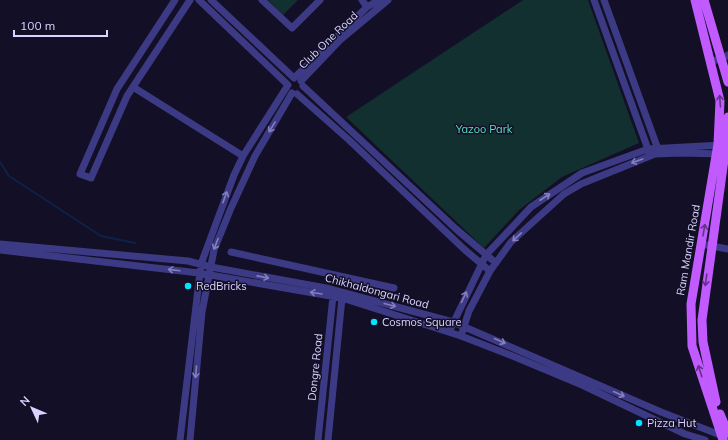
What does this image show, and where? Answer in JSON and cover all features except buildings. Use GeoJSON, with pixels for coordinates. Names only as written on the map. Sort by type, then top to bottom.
{"type":"FeatureCollection","features":[{"type":"Feature","properties":{"kind":"main road","name":"Ram Mandir Road"},"geometry":{"type":"LineString","coordinates":[[695,0],[720,101],[721,150],[701,244],[691,304],[692,346],[725,436]]}},
{"type":"Feature","properties":{"kind":"main road"},"geometry":{"type":"LineString","coordinates":[[704,0],[725,57],[728,82]]}},
{"type":"Feature","properties":{"kind":"main road"},"geometry":{"type":"LineString","coordinates":[[725,436],[717,408],[703,342],[702,320],[721,150],[728,117]]}},
{"type":"Feature","properties":{"kind":"street"},"geometry":{"type":"LineString","coordinates":[[175,0],[117,89],[80,174],[91,178],[127,96],[190,0]]}},
{"type":"Feature","properties":{"kind":"street"},"geometry":{"type":"LineString","coordinates":[[199,0],[288,85],[289,91],[295,94],[344,136],[490,271]]}},
{"type":"Feature","properties":{"kind":"street"},"geometry":{"type":"LineString","coordinates":[[211,0],[294,78]]}},
{"type":"Feature","properties":{"kind":"street"},"geometry":{"type":"LineString","coordinates":[[262,0],[292,28],[320,0]]}},
{"type":"Feature","properties":{"kind":"street"},"geometry":{"type":"LineString","coordinates":[[362,0],[367,8]]}},
{"type":"Feature","properties":{"kind":"street","name":"Club One Road"},"geometry":{"type":"LineString","coordinates":[[200,264],[234,175],[243,156],[290,80],[294,78],[367,8],[379,0]]}},
{"type":"Feature","properties":{"kind":"street","name":"Club One Road"},"geometry":{"type":"LineString","coordinates":[[190,440],[202,312],[214,250],[234,201],[255,156],[295,94],[301,91],[302,84],[340,40],[388,0]]}},
{"type":"Feature","properties":{"kind":"street"},"geometry":{"type":"LineString","coordinates":[[594,0],[650,152]]}},
{"type":"Feature","properties":{"kind":"street"},"geometry":{"type":"LineString","coordinates":[[604,0],[658,151]]}},
{"type":"Feature","properties":{"kind":"street"},"geometry":{"type":"LineString","coordinates":[[711,61],[725,57]]}},
{"type":"Feature","properties":{"kind":"street","name":"Club One Road"},"geometry":{"type":"LineString","coordinates":[[294,78],[302,84]]}},
{"type":"Feature","properties":{"kind":"street"},"geometry":{"type":"LineString","coordinates":[[302,84],[407,185],[496,263]]}},
{"type":"Feature","properties":{"kind":"street"},"geometry":{"type":"LineString","coordinates":[[133,87],[243,156]]}},
{"type":"Feature","properties":{"kind":"street"},"geometry":{"type":"LineString","coordinates":[[449,332],[480,263],[531,207],[582,173],[650,152],[721,150]]}},
{"type":"Feature","properties":{"kind":"street"},"geometry":{"type":"LineString","coordinates":[[461,336],[470,311],[490,271],[512,242],[564,194],[581,184],[650,152]]}},
{"type":"Feature","properties":{"kind":"street","name":"Chikhaldongari Road"},"geometry":{"type":"LineString","coordinates":[[0,244],[188,261],[211,267],[326,288],[464,326],[660,412],[725,436]]}},
{"type":"Feature","properties":{"kind":"street"},"geometry":{"type":"LineString","coordinates":[[701,244],[728,249]]}},
{"type":"Feature","properties":{"kind":"street","name":"Chikhaldongari Road"},"geometry":{"type":"LineString","coordinates":[[0,250],[200,273],[342,298],[461,336],[577,382],[684,434],[705,440]]}},
{"type":"Feature","properties":{"kind":"street"},"geometry":{"type":"LineString","coordinates":[[231,252],[394,288]]}},
{"type":"Feature","properties":{"kind":"street"},"geometry":{"type":"LineString","coordinates":[[180,440],[200,264]]}},
{"type":"Feature","properties":{"kind":"street","name":"Dongre Road"},"geometry":{"type":"LineString","coordinates":[[318,440],[333,296]]}},
{"type":"Feature","properties":{"kind":"street","name":"Dongre Road"},"geometry":{"type":"LineString","coordinates":[[328,440],[342,298]]}},
{"type":"Feature","properties":{"kind":"street"},"geometry":{"type":"LineString","coordinates":[[678,440],[684,434]]}},
{"type":"Feature","properties":{"kind":"green space"},"geometry":{"type":"Polygon","coordinates":[[[268,0],[298,0],[283,15],[268,0]]]}},
{"type":"Feature","properties":{"kind":"green space","name":"Yazoo Park"},"geometry":{"type":"Polygon","coordinates":[[[523,0],[588,0],[639,143],[562,177],[519,210],[484,248],[346,117],[523,0]]]}},
{"type":"Feature","properties":{"kind":"waterway"},"geometry":{"type":"LineString","coordinates":[[0,162],[9,176],[101,236],[135,243]]}},
{"type":"Feature","properties":{"kind":"place","name":"RedBricks"},"geometry":{"type":"Point","coordinates":[188,286]}},
{"type":"Feature","properties":{"kind":"place","name":"Cosmos Square"},"geometry":{"type":"Point","coordinates":[374,322]}},
{"type":"Feature","properties":{"kind":"place","name":"Pizza Hut"},"geometry":{"type":"Point","coordinates":[639,423]}}]}
